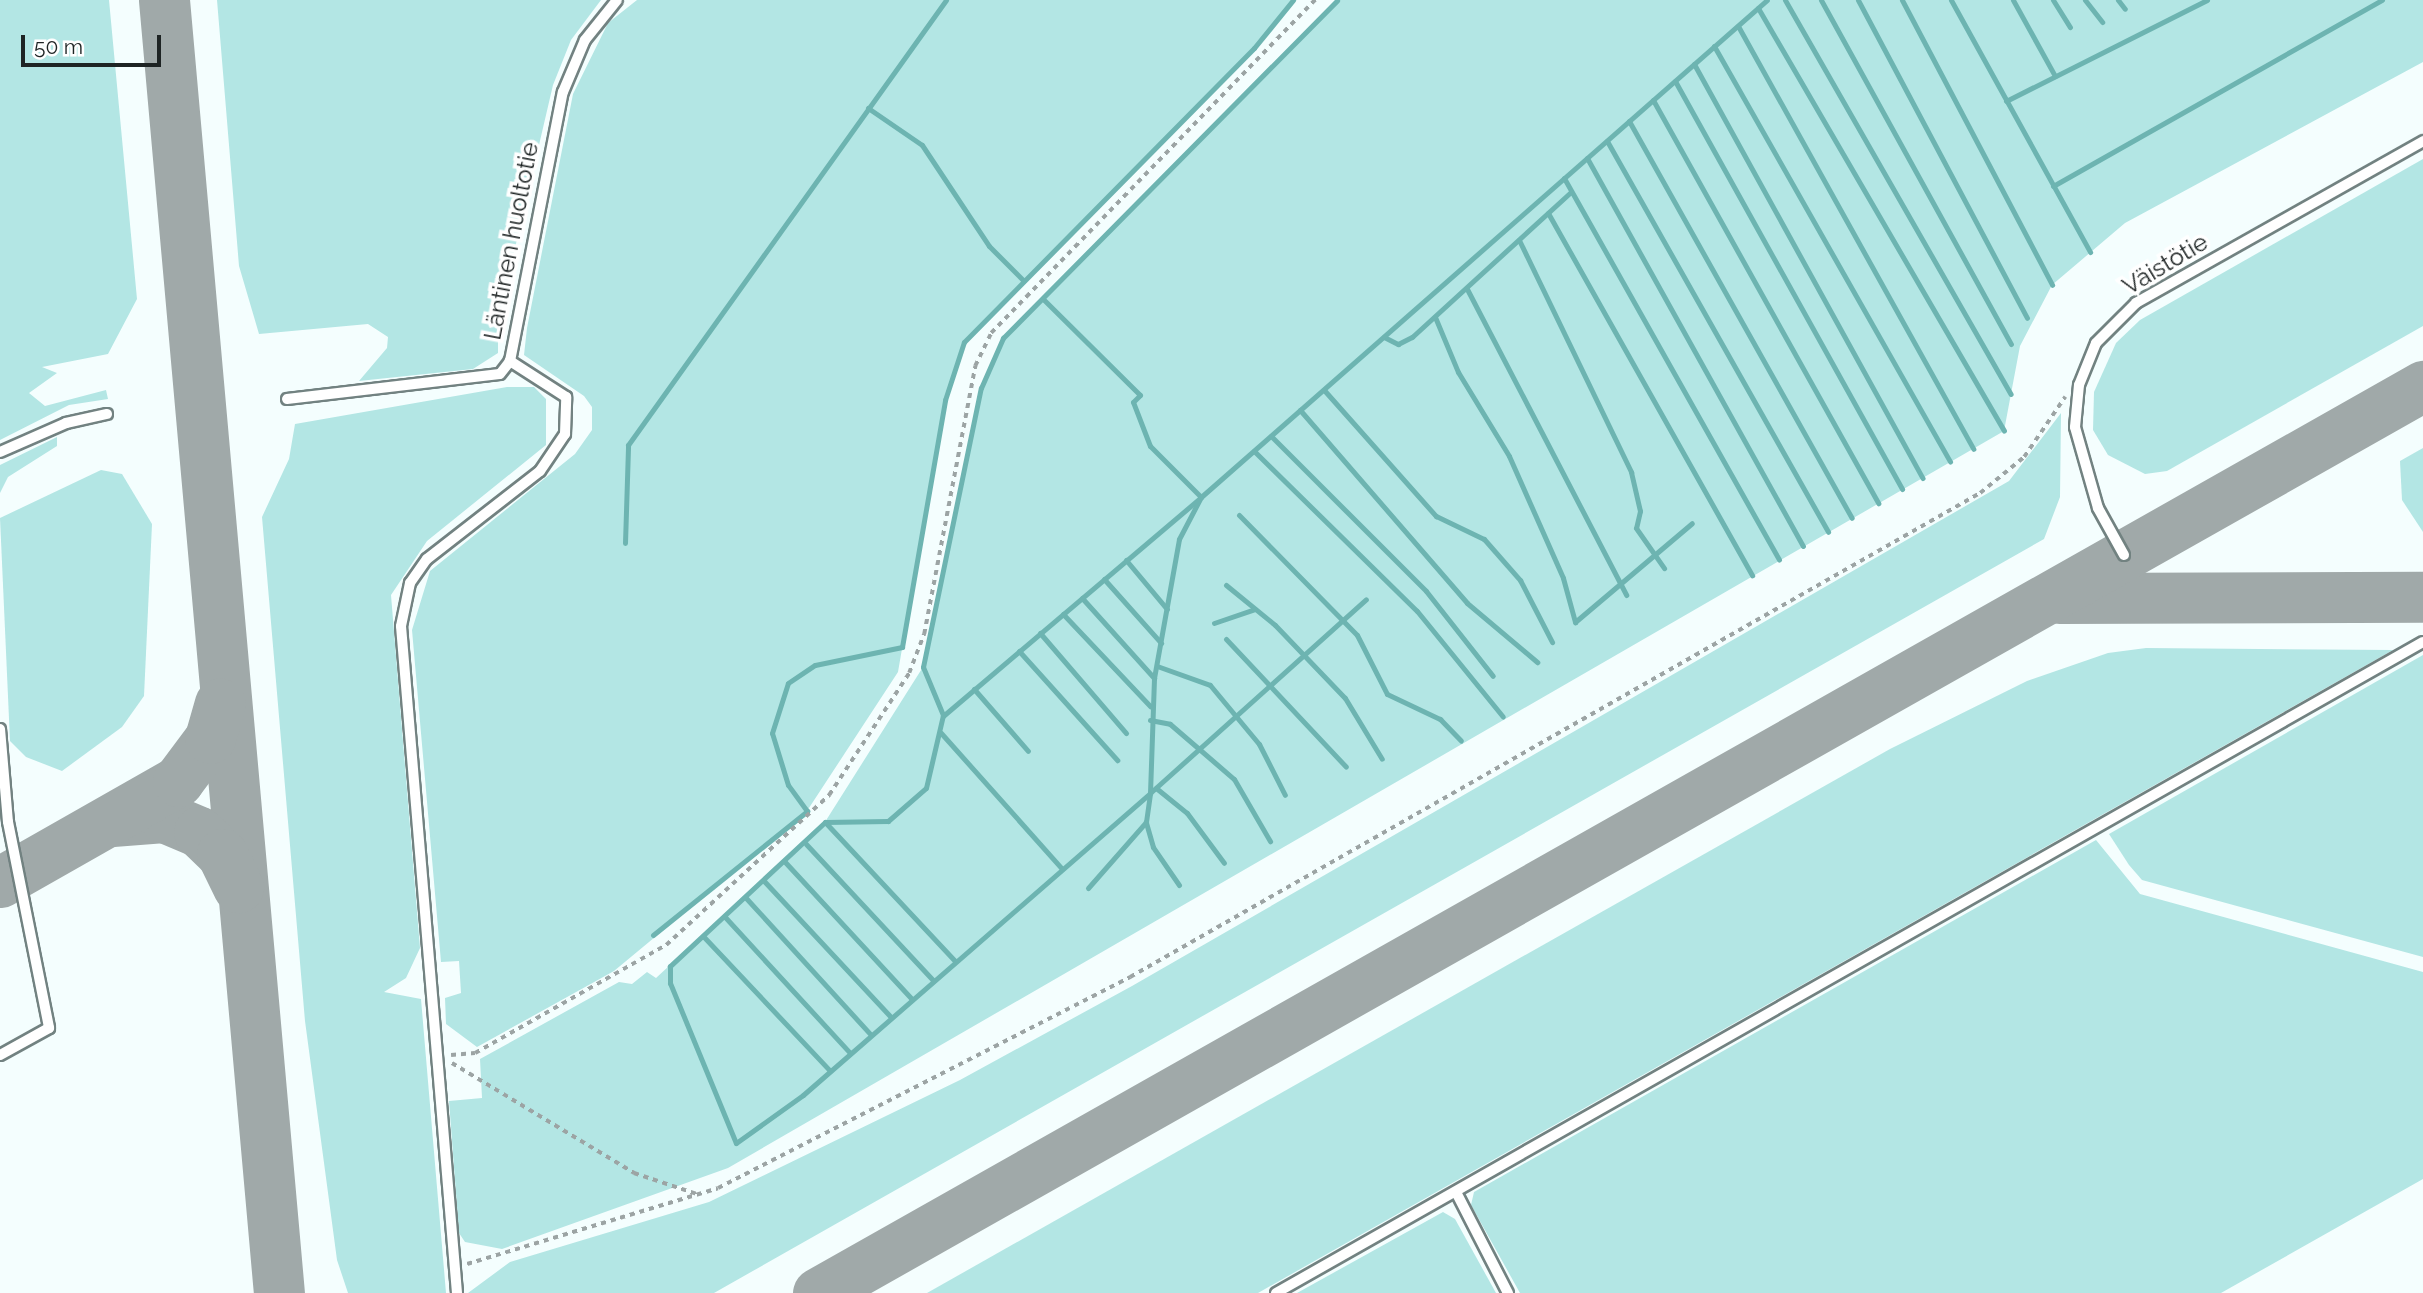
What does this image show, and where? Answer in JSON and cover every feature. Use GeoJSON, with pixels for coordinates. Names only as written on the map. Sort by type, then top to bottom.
{"type":"FeatureCollection","features":[{"type":"Feature","properties":{"kind":"lane","name":"Läntinen huoltotie"},"geometry":{"type":"LineString","coordinates":[[288,399],[479,379],[500,374],[510,360],[563,92],[585,40],[617,0]]}},
{"type":"Feature","properties":{"kind":"lane","name":"Väistötie"},"geometry":{"type":"LineString","coordinates":[[2124,555],[2083,470],[2075,427],[2079,386],[2096,343],[2136,303],[2423,141]]}},
{"type":"Feature","properties":{"kind":"lane"},"geometry":{"type":"LineString","coordinates":[[457,1293],[401,626],[410,583],[427,559],[540,471],[565,434],[566,397],[510,360]]}},
{"type":"Feature","properties":{"kind":"lane"},"geometry":{"type":"LineString","coordinates":[[0,452],[66,423],[107,414]]}},
{"type":"Feature","properties":{"kind":"lane"},"geometry":{"type":"LineString","coordinates":[[1276,1293],[2423,642]]}},
{"type":"Feature","properties":{"kind":"lane"},"geometry":{"type":"LineString","coordinates":[[0,729],[8,822],[49,1028],[0,1055]]}},
{"type":"Feature","properties":{"kind":"lane"},"geometry":{"type":"LineString","coordinates":[[1456,1192],[1508,1293]]}},
{"type":"Feature","properties":{"kind":"path"},"geometry":{"type":"LineString","coordinates":[[438,1056],[475,1053],[666,945],[829,795],[909,673],[924,634],[975,366],[991,333],[1315,0]]}},
{"type":"Feature","properties":{"kind":"path"},"geometry":{"type":"LineString","coordinates":[[455,1266],[513,1254],[698,1194],[1130,977],[1980,493],[2024,457],[2057,402],[2079,386]]}},
{"type":"Feature","properties":{"kind":"path"},"geometry":{"type":"LineString","coordinates":[[438,1056],[532,1105],[634,1173],[698,1194]]}},
{"type":"Feature","properties":{"kind":"shaded area"},"geometry":{"type":"Polygon","coordinates":[[[0,0],[109,0],[137,299],[108,354],[42,367],[57,373],[29,393],[45,406],[106,390],[108,399],[69,405],[0,440],[0,0]]]}},
{"type":"Feature","properties":{"kind":"shaded area"},"geometry":{"type":"Polygon","coordinates":[[[217,0],[601,0],[571,40],[553,85],[498,321],[498,353],[473,369],[359,381],[387,348],[388,337],[368,324],[259,334],[239,266],[217,0]]]}},
{"type":"Feature","properties":{"kind":"shaded area"},"geometry":{"type":"Polygon","coordinates":[[[637,0],[1293,0],[1254,48],[964,342],[945,400],[898,672],[807,811],[614,971],[477,1047],[446,1024],[445,998],[461,993],[459,961],[441,962],[412,630],[430,571],[575,454],[592,430],[592,407],[584,396],[524,355],[573,94],[608,23],[637,0]]]}},
{"type":"Feature","properties":{"kind":"shaded area"},"geometry":{"type":"Polygon","coordinates":[[[1337,0],[2423,0],[2423,62],[2125,223],[2052,285],[2020,346],[2004,431],[728,1168],[502,1249],[465,1242],[459,1233],[449,1101],[482,1098],[480,1059],[619,982],[632,984],[647,972],[656,978],[825,822],[923,667],[981,388],[1003,338],[1337,0]]]}},
{"type":"Feature","properties":{"kind":"shaded area"},"geometry":{"type":"Polygon","coordinates":[[[2423,159],[2423,326],[2167,471],[2145,474],[2108,455],[2093,430],[2094,392],[2116,343],[2140,320],[2423,159]]]}},
{"type":"Feature","properties":{"kind":"shaded area"},"geometry":{"type":"Polygon","coordinates":[[[507,387],[534,387],[546,399],[546,445],[427,541],[391,595],[420,948],[406,978],[384,992],[421,999],[446,1293],[348,1293],[337,1260],[305,1021],[262,517],[289,459],[295,424],[507,387]]]}},
{"type":"Feature","properties":{"kind":"shaded area"},"geometry":{"type":"Polygon","coordinates":[[[2061,413],[2060,497],[2044,539],[714,1293],[468,1293],[510,1262],[709,1202],[960,1080],[1132,986],[2009,481],[2061,413]]]}},
{"type":"Feature","properties":{"kind":"shaded area"},"geometry":{"type":"Polygon","coordinates":[[[57,437],[57,446],[8,477],[0,493],[0,465],[57,437]]]}},
{"type":"Feature","properties":{"kind":"shaded area"},"geometry":{"type":"Polygon","coordinates":[[[2423,448],[2423,532],[2402,500],[2400,461],[2423,448]]]}},
{"type":"Feature","properties":{"kind":"shaded area"},"geometry":{"type":"Polygon","coordinates":[[[101,470],[122,474],[152,524],[144,696],[122,727],[62,771],[26,757],[10,741],[0,518],[101,470]]]}},
{"type":"Feature","properties":{"kind":"shaded area"},"geometry":{"type":"Polygon","coordinates":[[[2146,648],[2393,650],[1258,1293],[927,1293],[1890,749],[2027,681],[2108,653],[2146,648]]]}},
{"type":"Feature","properties":{"kind":"shaded area"},"geometry":{"type":"Polygon","coordinates":[[[2423,655],[2423,957],[2142,880],[2109,834],[2423,655]]]}},
{"type":"Feature","properties":{"kind":"shaded area"},"geometry":{"type":"Polygon","coordinates":[[[2096,840],[2140,894],[2423,972],[2423,1179],[2221,1293],[1520,1293],[1471,1205],[1474,1192],[2096,840]]]}},
{"type":"Feature","properties":{"kind":"shaded area"},"geometry":{"type":"Polygon","coordinates":[[[1443,1212],[1455,1219],[1496,1293],[1297,1293],[1443,1212]]]}},
{"type":"Feature","properties":{"kind":"waterway"},"geometry":{"type":"LineString","coordinates":[[625,543],[628,445],[946,0]]}},
{"type":"Feature","properties":{"kind":"waterway"},"geometry":{"type":"LineString","coordinates":[[653,935],[807,811],[788,785],[772,733],[788,683],[815,665],[902,647],[945,400],[964,342],[1254,48],[1293,0]]}},
{"type":"Feature","properties":{"kind":"waterway"},"geometry":{"type":"LineString","coordinates":[[825,822],[888,821],[926,788],[943,715],[923,667],[981,388],[1003,338],[1337,0]]}},
{"type":"Feature","properties":{"kind":"waterway"},"geometry":{"type":"LineString","coordinates":[[955,961],[825,822],[670,966],[670,983],[736,1143],[803,1095],[1150,793],[1154,678],[1179,539],[1201,497],[1767,0]]}},
{"type":"Feature","properties":{"kind":"waterway"},"geometry":{"type":"LineString","coordinates":[[1785,0],[2011,394]]}},
{"type":"Feature","properties":{"kind":"waterway"},"geometry":{"type":"LineString","coordinates":[[1821,0],[2011,344]]}},
{"type":"Feature","properties":{"kind":"waterway"},"geometry":{"type":"LineString","coordinates":[[1858,0],[2027,318]]}},
{"type":"Feature","properties":{"kind":"waterway"},"geometry":{"type":"LineString","coordinates":[[1902,0],[2052,285]]}},
{"type":"Feature","properties":{"kind":"waterway"},"geometry":{"type":"LineString","coordinates":[[1951,0],[2090,252]]}},
{"type":"Feature","properties":{"kind":"waterway"},"geometry":{"type":"LineString","coordinates":[[2013,0],[2055,76]]}},
{"type":"Feature","properties":{"kind":"waterway"},"geometry":{"type":"LineString","coordinates":[[2053,0],[2070,27]]}},
{"type":"Feature","properties":{"kind":"waterway"},"geometry":{"type":"LineString","coordinates":[[2085,0],[2102,22]]}},
{"type":"Feature","properties":{"kind":"waterway"},"geometry":{"type":"LineString","coordinates":[[2118,0],[2125,9]]}},
{"type":"Feature","properties":{"kind":"waterway"},"geometry":{"type":"LineString","coordinates":[[2006,101],[2207,0]]}},
{"type":"Feature","properties":{"kind":"waterway"},"geometry":{"type":"LineString","coordinates":[[2053,186],[2382,0]]}},
{"type":"Feature","properties":{"kind":"waterway"},"geometry":{"type":"LineString","coordinates":[[1758,8],[2004,431]]}},
{"type":"Feature","properties":{"kind":"waterway"},"geometry":{"type":"LineString","coordinates":[[1738,26],[1973,449]]}},
{"type":"Feature","properties":{"kind":"waterway"},"geometry":{"type":"LineString","coordinates":[[1714,46],[1950,462]]}},
{"type":"Feature","properties":{"kind":"waterway"},"geometry":{"type":"LineString","coordinates":[[1694,64],[1923,478]]}},
{"type":"Feature","properties":{"kind":"waterway"},"geometry":{"type":"LineString","coordinates":[[1675,81],[1902,489]]}},
{"type":"Feature","properties":{"kind":"waterway"},"geometry":{"type":"LineString","coordinates":[[1653,100],[1878,503]]}},
{"type":"Feature","properties":{"kind":"waterway"},"geometry":{"type":"LineString","coordinates":[[868,108],[922,145],[989,246],[1024,281]]}},
{"type":"Feature","properties":{"kind":"waterway"},"geometry":{"type":"LineString","coordinates":[[1629,121],[1852,518]]}},
{"type":"Feature","properties":{"kind":"waterway"},"geometry":{"type":"LineString","coordinates":[[1607,141],[1828,532]]}},
{"type":"Feature","properties":{"kind":"waterway"},"geometry":{"type":"LineString","coordinates":[[1587,158],[1803,546]]}},
{"type":"Feature","properties":{"kind":"waterway"},"geometry":{"type":"LineString","coordinates":[[1564,178],[1779,560]]}},
{"type":"Feature","properties":{"kind":"waterway"},"geometry":{"type":"LineString","coordinates":[[1384,337],[1398,344],[1412,337],[1571,192]]}},
{"type":"Feature","properties":{"kind":"waterway"},"geometry":{"type":"LineString","coordinates":[[1548,213],[1752,575]]}},
{"type":"Feature","properties":{"kind":"waterway"},"geometry":{"type":"LineString","coordinates":[[1519,240],[1631,472],[1640,511],[1636,528],[1664,568]]}},
{"type":"Feature","properties":{"kind":"waterway"},"geometry":{"type":"LineString","coordinates":[[1467,289],[1626,595]]}},
{"type":"Feature","properties":{"kind":"waterway"},"geometry":{"type":"LineString","coordinates":[[943,716],[1201,497],[1150,446],[1133,402],[1140,395],[1043,299]]}},
{"type":"Feature","properties":{"kind":"waterway"},"geometry":{"type":"LineString","coordinates":[[1435,317],[1458,372],[1509,456],[1563,578],[1575,622],[1692,523]]}},
{"type":"Feature","properties":{"kind":"waterway"},"geometry":{"type":"LineString","coordinates":[[1324,390],[1436,516],[1484,539],[1520,580],[1552,642]]}},
{"type":"Feature","properties":{"kind":"waterway"},"geometry":{"type":"LineString","coordinates":[[1300,410],[1467,603],[1537,662]]}},
{"type":"Feature","properties":{"kind":"waterway"},"geometry":{"type":"LineString","coordinates":[[1271,436],[1426,591],[1493,676]]}},
{"type":"Feature","properties":{"kind":"waterway"},"geometry":{"type":"LineString","coordinates":[[1254,451],[1417,611],[1503,717]]}},
{"type":"Feature","properties":{"kind":"waterway"},"geometry":{"type":"LineString","coordinates":[[1239,515],[1357,635],[1387,694],[1440,719],[1461,741]]}},
{"type":"Feature","properties":{"kind":"waterway"},"geometry":{"type":"LineString","coordinates":[[1126,560],[1167,609]]}},
{"type":"Feature","properties":{"kind":"waterway"},"geometry":{"type":"LineString","coordinates":[[1104,579],[1161,643]]}},
{"type":"Feature","properties":{"kind":"waterway"},"geometry":{"type":"LineString","coordinates":[[1226,585],[1275,625],[1345,698],[1382,759]]}},
{"type":"Feature","properties":{"kind":"waterway"},"geometry":{"type":"LineString","coordinates":[[1082,598],[1154,678]]}},
{"type":"Feature","properties":{"kind":"waterway"},"geometry":{"type":"LineString","coordinates":[[1179,885],[1153,847],[1146,822],[1150,793],[1366,599]]}},
{"type":"Feature","properties":{"kind":"waterway"},"geometry":{"type":"LineString","coordinates":[[1214,623],[1255,609]]}},
{"type":"Feature","properties":{"kind":"waterway"},"geometry":{"type":"LineString","coordinates":[[1063,614],[1150,706]]}},
{"type":"Feature","properties":{"kind":"waterway"},"geometry":{"type":"LineString","coordinates":[[1040,633],[1126,733]]}},
{"type":"Feature","properties":{"kind":"waterway"},"geometry":{"type":"LineString","coordinates":[[1226,639],[1346,767]]}},
{"type":"Feature","properties":{"kind":"waterway"},"geometry":{"type":"LineString","coordinates":[[1019,651],[1117,760]]}},
{"type":"Feature","properties":{"kind":"waterway"},"geometry":{"type":"LineString","coordinates":[[1157,666],[1210,685],[1259,744],[1285,795]]}},
{"type":"Feature","properties":{"kind":"waterway"},"geometry":{"type":"LineString","coordinates":[[974,689],[1028,751]]}},
{"type":"Feature","properties":{"kind":"waterway"},"geometry":{"type":"LineString","coordinates":[[1150,720],[1170,724],[1234,779],[1270,841]]}},
{"type":"Feature","properties":{"kind":"waterway"},"geometry":{"type":"LineString","coordinates":[[941,733],[1062,869]]}},
{"type":"Feature","properties":{"kind":"waterway"},"geometry":{"type":"LineString","coordinates":[[1156,788],[1187,813],[1224,863]]}},
{"type":"Feature","properties":{"kind":"waterway"},"geometry":{"type":"LineString","coordinates":[[1088,888],[1146,822]]}},
{"type":"Feature","properties":{"kind":"waterway"},"geometry":{"type":"LineString","coordinates":[[806,844],[933,980]]}},
{"type":"Feature","properties":{"kind":"waterway"},"geometry":{"type":"LineString","coordinates":[[785,862],[912,999]]}},
{"type":"Feature","properties":{"kind":"waterway"},"geometry":{"type":"LineString","coordinates":[[764,881],[891,1017]]}},
{"type":"Feature","properties":{"kind":"waterway"},"geometry":{"type":"LineString","coordinates":[[746,898],[871,1035]]}},
{"type":"Feature","properties":{"kind":"waterway"},"geometry":{"type":"LineString","coordinates":[[725,917],[850,1053]]}},
{"type":"Feature","properties":{"kind":"waterway"},"geometry":{"type":"LineString","coordinates":[[703,936],[830,1071]]}},
{"type":"Feature","properties":{"kind":"taxiway"},"geometry":{"type":"LineString","coordinates":[[164,0],[279,1293]]}},
{"type":"Feature","properties":{"kind":"taxiway"},"geometry":{"type":"LineString","coordinates":[[818,1293],[2423,386]]}},
{"type":"Feature","properties":{"kind":"taxiway"},"geometry":{"type":"LineString","coordinates":[[2059,598],[2423,597]]}},
{"type":"Feature","properties":{"kind":"taxiway"},"geometry":{"type":"LineString","coordinates":[[0,882],[178,781],[210,738],[220,703]]}},
{"type":"Feature","properties":{"kind":"taxiway"},"geometry":{"type":"LineString","coordinates":[[112,821],[164,817],[199,832],[222,854],[238,887]]}}]}
